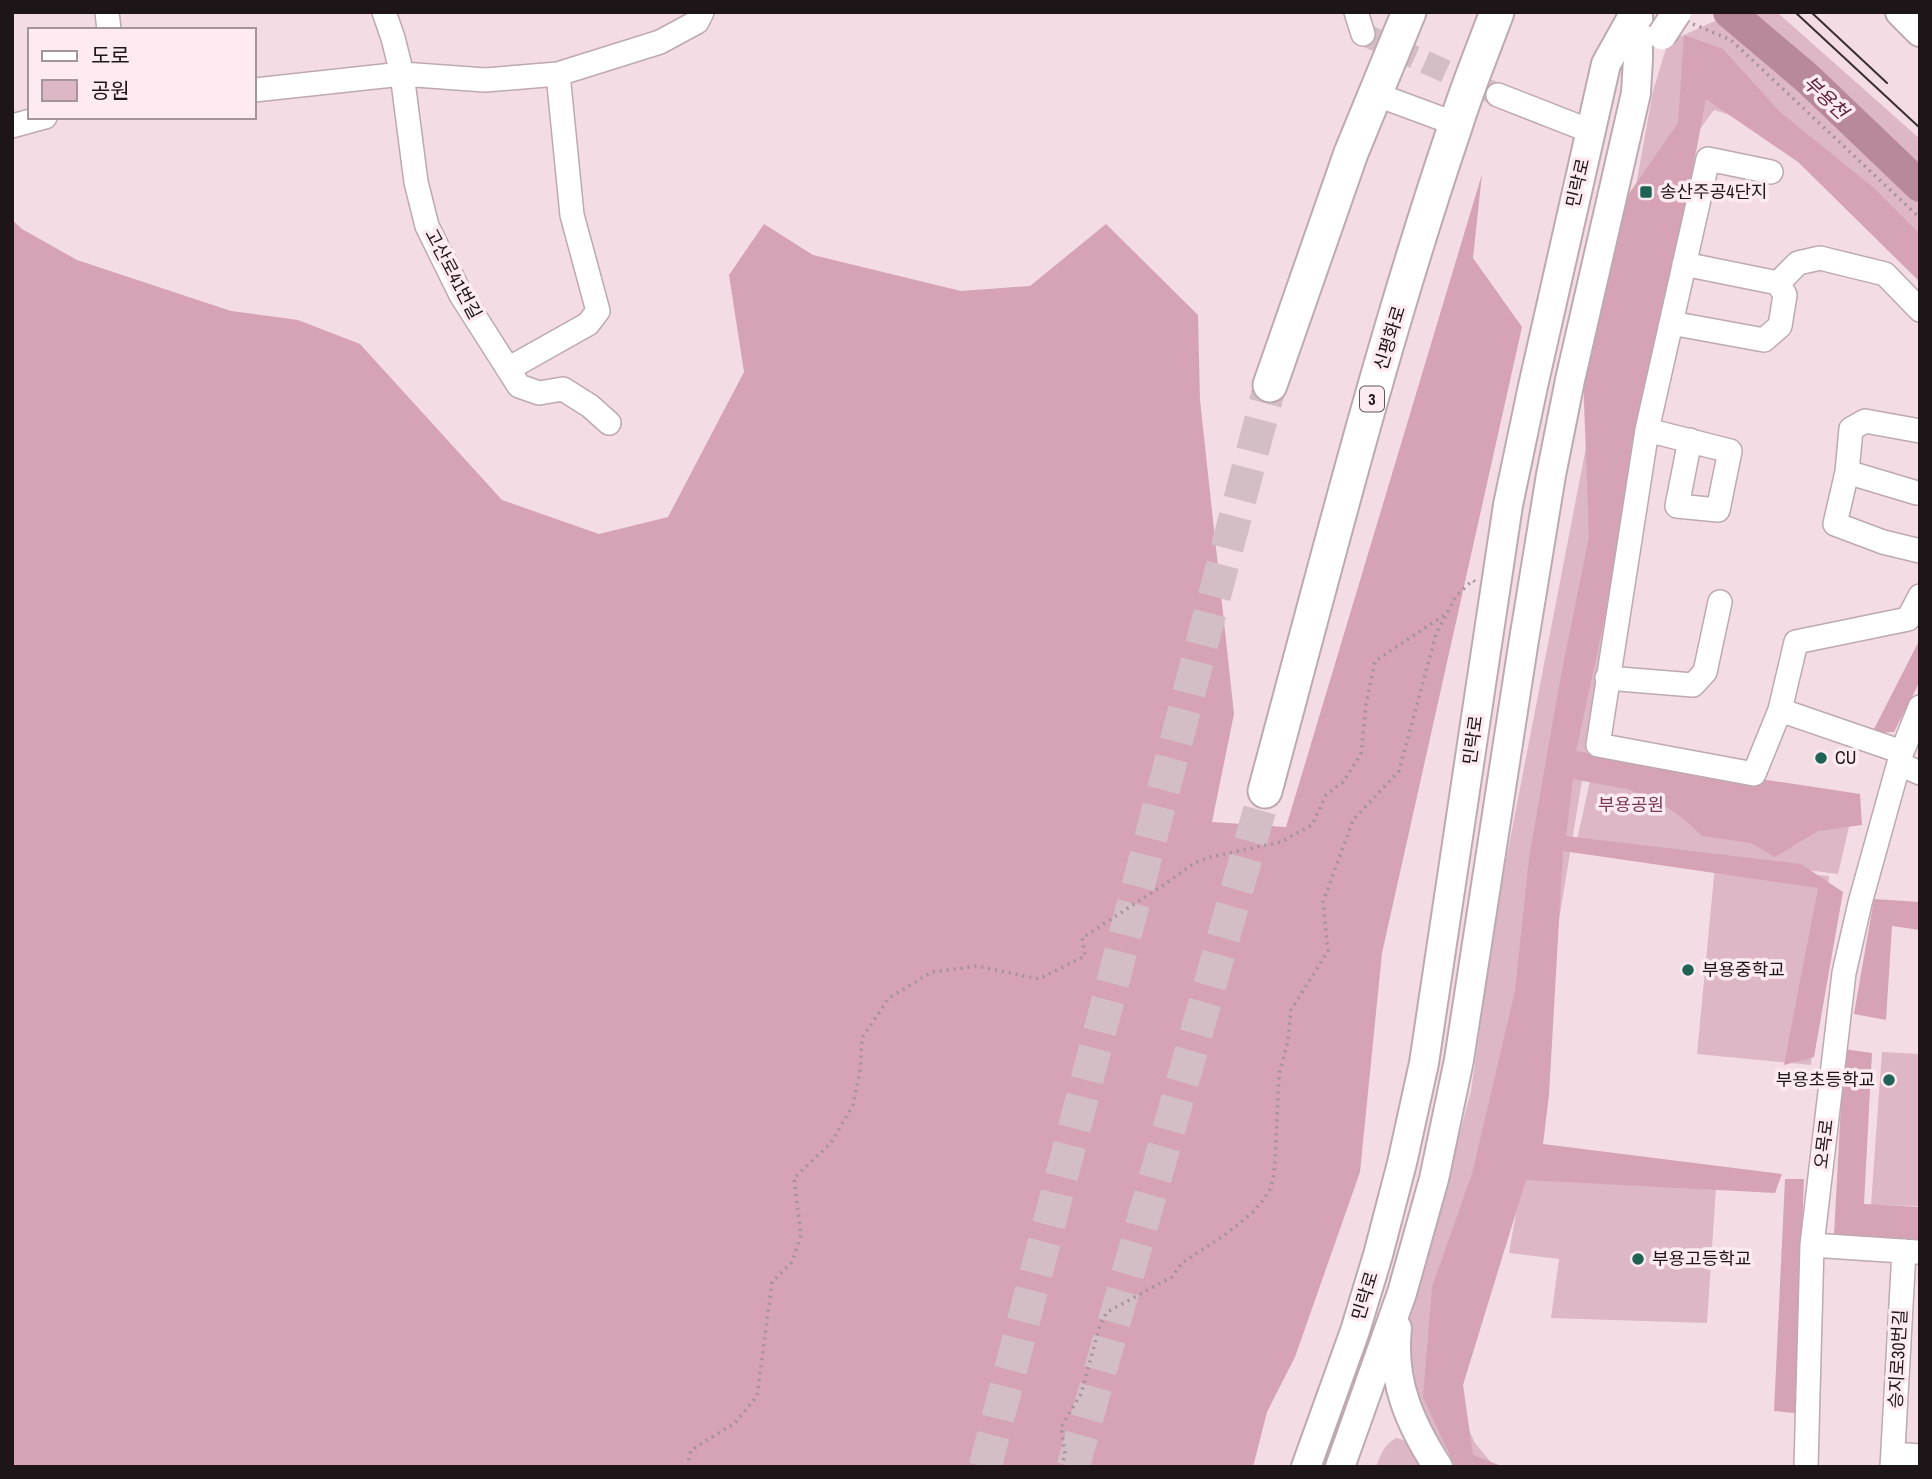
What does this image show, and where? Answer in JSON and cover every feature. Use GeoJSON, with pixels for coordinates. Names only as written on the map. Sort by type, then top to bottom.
{"type":"FeatureCollection","features":[{"type":"Feature","properties":{"kind":"highway"},"geometry":{"type":"LineString","coordinates":[[1270,385],[1350,153],[1409,12]]}},
{"type":"Feature","properties":{"kind":"highway","name":"신평화로"},"geometry":{"type":"LineString","coordinates":[[1265,791],[1371,402],[1456,124],[1497,12]]}},
{"type":"Feature","properties":{"kind":"main road","name":"민락로"},"geometry":{"type":"LineString","coordinates":[[1340,1467],[1402,1293],[1434,1178],[1459,1059],[1551,475],[1636,93],[1639,59],[1636,12]]}},
{"type":"Feature","properties":{"kind":"main road","name":"민락로"},"geometry":{"type":"LineString","coordinates":[[1306,1467],[1355,1331],[1402,1163],[1424,1063],[1516,465],[1606,64],[1636,12]]}},
{"type":"Feature","properties":{"kind":"main road"},"geometry":{"type":"LineString","coordinates":[[1900,12],[1920,32]]}},
{"type":"Feature","properties":{"kind":"main road"},"geometry":{"type":"LineString","coordinates":[[1636,93],[1676,23]]}},
{"type":"Feature","properties":{"kind":"main road"},"geometry":{"type":"LineString","coordinates":[[1402,1293],[1396,1338],[1396,1368],[1400,1391],[1408,1413],[1438,1467]]}},
{"type":"Feature","properties":{"kind":"street","name":"고산로41번길"},"geometry":{"type":"LineString","coordinates":[[384,12],[402,74],[416,182],[427,226],[461,295],[519,386],[540,393],[563,390],[609,423]]}},
{"type":"Feature","properties":{"kind":"street"},"geometry":{"type":"LineString","coordinates":[[256,90],[402,74],[485,80],[558,74],[660,42],[697,22],[702,12]]}},
{"type":"Feature","properties":{"kind":"street"},"geometry":{"type":"LineString","coordinates":[[508,369],[588,324],[598,311],[572,215],[558,74]]}},
{"type":"Feature","properties":{"kind":"street"},"geometry":{"type":"LineString","coordinates":[[1374,94],[1456,124]]}},
{"type":"Feature","properties":{"kind":"street"},"geometry":{"type":"LineString","coordinates":[[1499,95],[1590,131]]}},
{"type":"Feature","properties":{"kind":"street"},"geometry":{"type":"LineString","coordinates":[[12,126],[38,119]]}},
{"type":"Feature","properties":{"kind":"street"},"geometry":{"type":"LineString","coordinates":[[1771,172],[1708,159],[1647,430],[1598,745],[1754,774],[1780,710],[1796,642],[1908,619],[1920,596]]}},
{"type":"Feature","properties":{"kind":"street"},"geometry":{"type":"LineString","coordinates":[[1778,283],[1798,263],[1820,258],[1885,274],[1920,310]]}},
{"type":"Feature","properties":{"kind":"street"},"geometry":{"type":"LineString","coordinates":[[1671,323],[1764,340],[1780,326],[1785,295],[1778,283],[1685,264]]}},
{"type":"Feature","properties":{"kind":"street"},"geometry":{"type":"LineString","coordinates":[[1920,431],[1865,421],[1851,429],[1847,472],[1835,524],[1883,542],[1920,551]]}},
{"type":"Feature","properties":{"kind":"street"},"geometry":{"type":"LineString","coordinates":[[1647,430],[1690,440]]}},
{"type":"Feature","properties":{"kind":"street"},"geometry":{"type":"LineString","coordinates":[[1847,472],[1920,493]]}},
{"type":"Feature","properties":{"kind":"street"},"geometry":{"type":"LineString","coordinates":[[1607,678],[1693,685],[1705,673],[1720,602]]}},
{"type":"Feature","properties":{"kind":"street","name":"오목로"},"geometry":{"type":"LineString","coordinates":[[1806,1467],[1812,1245],[1844,973],[1860,902],[1907,763],[1920,707]]}},
{"type":"Feature","properties":{"kind":"street"},"geometry":{"type":"LineString","coordinates":[[1780,710],[1907,763]]}},
{"type":"Feature","properties":{"kind":"street"},"geometry":{"type":"LineString","coordinates":[[1812,1245],[1912,1252]]}},
{"type":"Feature","properties":{"kind":"street","name":"승지로30번길"},"geometry":{"type":"LineString","coordinates":[[1892,1461],[1909,1352],[1912,1252]]}},
{"type":"Feature","properties":{"kind":"street"},"geometry":{"type":"LineString","coordinates":[[1892,1461],[1920,1456]]}},
{"type":"Feature","properties":{"kind":"path"},"geometry":{"type":"LineString","coordinates":[[1676,23],[1731,40],[1920,218]]}},
{"type":"Feature","properties":{"kind":"path"},"geometry":{"type":"LineString","coordinates":[[1062,1467],[1065,1454],[1061,1427],[1081,1394],[1100,1325],[1107,1312],[1172,1277],[1182,1263],[1252,1213],[1270,1189],[1275,1163],[1279,1075],[1288,1041],[1291,1010],[1328,951],[1323,902],[1353,820],[1399,771],[1436,634],[1456,596],[1473,580],[1494,596]]}},
{"type":"Feature","properties":{"kind":"path"},"geometry":{"type":"LineString","coordinates":[[687,1467],[691,1450],[734,1423],[757,1396],[772,1282],[792,1262],[801,1235],[794,1178],[831,1143],[853,1105],[860,1071],[862,1038],[889,998],[932,972],[977,966],[1040,979],[1085,956],[1082,937],[1194,863],[1210,856],[1281,842],[1312,825],[1326,795],[1343,782],[1361,754],[1366,704],[1375,662],[1446,614]]}},
{"type":"Feature","properties":{"kind":"green space"},"geometry":{"type":"Polygon","coordinates":[[[1735,12],[1777,12],[1920,139],[1920,261],[1749,121],[1714,110],[1697,133],[1606,635],[1523,1138],[1448,1384],[1475,1443],[1495,1467],[1466,1467],[1440,1444],[1421,1416],[1404,1361],[1411,1314],[1471,1091],[1498,902],[1653,91],[1668,42],[1735,12]]]}},
{"type":"Feature","properties":{"kind":"green space","name":"부용공원"},"geometry":{"type":"Polygon","coordinates":[[[1595,758],[1856,797],[1838,874],[1577,840],[1595,758]]]}},
{"type":"Feature","properties":{"kind":"green space"},"geometry":{"type":"Polygon","coordinates":[[[1715,866],[1829,876],[1811,1065],[1697,1054],[1715,866]]]}},
{"type":"Feature","properties":{"kind":"green space"},"geometry":{"type":"Polygon","coordinates":[[[1882,1052],[1920,1054],[1920,1206],[1871,1205],[1882,1052]]]}},
{"type":"Feature","properties":{"kind":"green space"},"geometry":{"type":"Polygon","coordinates":[[[1526,1156],[1717,1173],[1707,1323],[1551,1318],[1559,1259],[1509,1253],[1526,1156]]]}},
{"type":"Feature","properties":{"kind":"green space"},"geometry":{"type":"Polygon","coordinates":[[[1396,1438],[1415,1446],[1443,1467],[1376,1467],[1381,1454],[1396,1438]]]}},
{"type":"Feature","properties":{"kind":"shaded area"},"geometry":{"type":"Polygon","coordinates":[[[1684,35],[1723,49],[1780,112],[1874,188],[1920,234],[1920,282],[1798,162],[1706,99],[1627,515],[1576,751],[1860,794],[1862,825],[1818,831],[1775,857],[1751,843],[1702,836],[1660,802],[1627,789],[1573,779],[1566,836],[1801,864],[1843,892],[1814,1057],[1784,1065],[1818,888],[1563,851],[1549,1095],[1543,1144],[1782,1174],[1775,1193],[1526,1180],[1463,1385],[1473,1455],[1504,1467],[1455,1467],[1423,1397],[1432,1287],[1472,1174],[1515,991],[1529,858],[1561,675],[1589,537],[1583,375],[1617,211],[1678,123],[1684,35]]]}},
{"type":"Feature","properties":{"kind":"shaded area"},"geometry":{"type":"Polygon","coordinates":[[[1482,174],[1473,258],[1522,327],[1382,953],[1360,1172],[1295,1357],[1267,1412],[1253,1467],[12,1467],[12,220],[22,229],[77,260],[231,311],[298,320],[360,344],[502,500],[599,534],[668,517],[744,372],[729,275],[764,224],[813,255],[961,291],[1030,286],[1106,224],[1198,315],[1200,400],[1234,714],[1212,822],[1286,827],[1482,174]]]}},
{"type":"Feature","properties":{"kind":"shaded area"},"geometry":{"type":"Polygon","coordinates":[[[1920,639],[1920,681],[1894,732],[1872,733],[1920,639]]]}},
{"type":"Feature","properties":{"kind":"shaded area"},"geometry":{"type":"Polygon","coordinates":[[[1874,899],[1920,902],[1920,930],[1892,926],[1886,1020],[1854,1014],[1874,899]]]}},
{"type":"Feature","properties":{"kind":"shaded area"},"geometry":{"type":"Polygon","coordinates":[[[1844,1049],[1872,1053],[1864,1204],[1920,1207],[1920,1240],[1834,1235],[1844,1049]]]}},
{"type":"Feature","properties":{"kind":"shaded area"},"geometry":{"type":"Polygon","coordinates":[[[1785,1179],[1804,1179],[1795,1413],[1774,1411],[1785,1179]]]}},
{"type":"Feature","properties":{"kind":"waterway","name":"부용천"},"geometry":{"type":"LineString","coordinates":[[1729,12],[1807,78],[1920,186]]}},
{"type":"Feature","properties":{"kind":"tunnel"},"geometry":{"type":"LineString","coordinates":[[1363,34],[1498,95]]}},
{"type":"Feature","properties":{"kind":"tunnel"},"geometry":{"type":"LineString","coordinates":[[985,1467],[1270,385]]}},
{"type":"Feature","properties":{"kind":"tunnel"},"geometry":{"type":"LineString","coordinates":[[1073,1467],[1265,791]]}},
{"type":"Feature","properties":{"kind":"tram line"},"geometry":{"type":"LineString","coordinates":[[1795,12],[1920,128]]}},
{"type":"Feature","properties":{"kind":"tram line"},"geometry":{"type":"LineString","coordinates":[[1811,12],[1887,83]]}},
{"type":"Feature","properties":{"kind":"place","name":"송산주공4단지"},"geometry":{"type":"Point","coordinates":[1646,192]}},
{"type":"Feature","properties":{"kind":"place","name":"CU"},"geometry":{"type":"Point","coordinates":[1821,758]}},
{"type":"Feature","properties":{"kind":"place","name":"부용중학교"},"geometry":{"type":"Point","coordinates":[1688,970]}},
{"type":"Feature","properties":{"kind":"place","name":"부용초등학교"},"geometry":{"type":"Point","coordinates":[1889,1080]}},
{"type":"Feature","properties":{"kind":"place","name":"부용고등학교"},"geometry":{"type":"Point","coordinates":[1638,1259]}}]}
